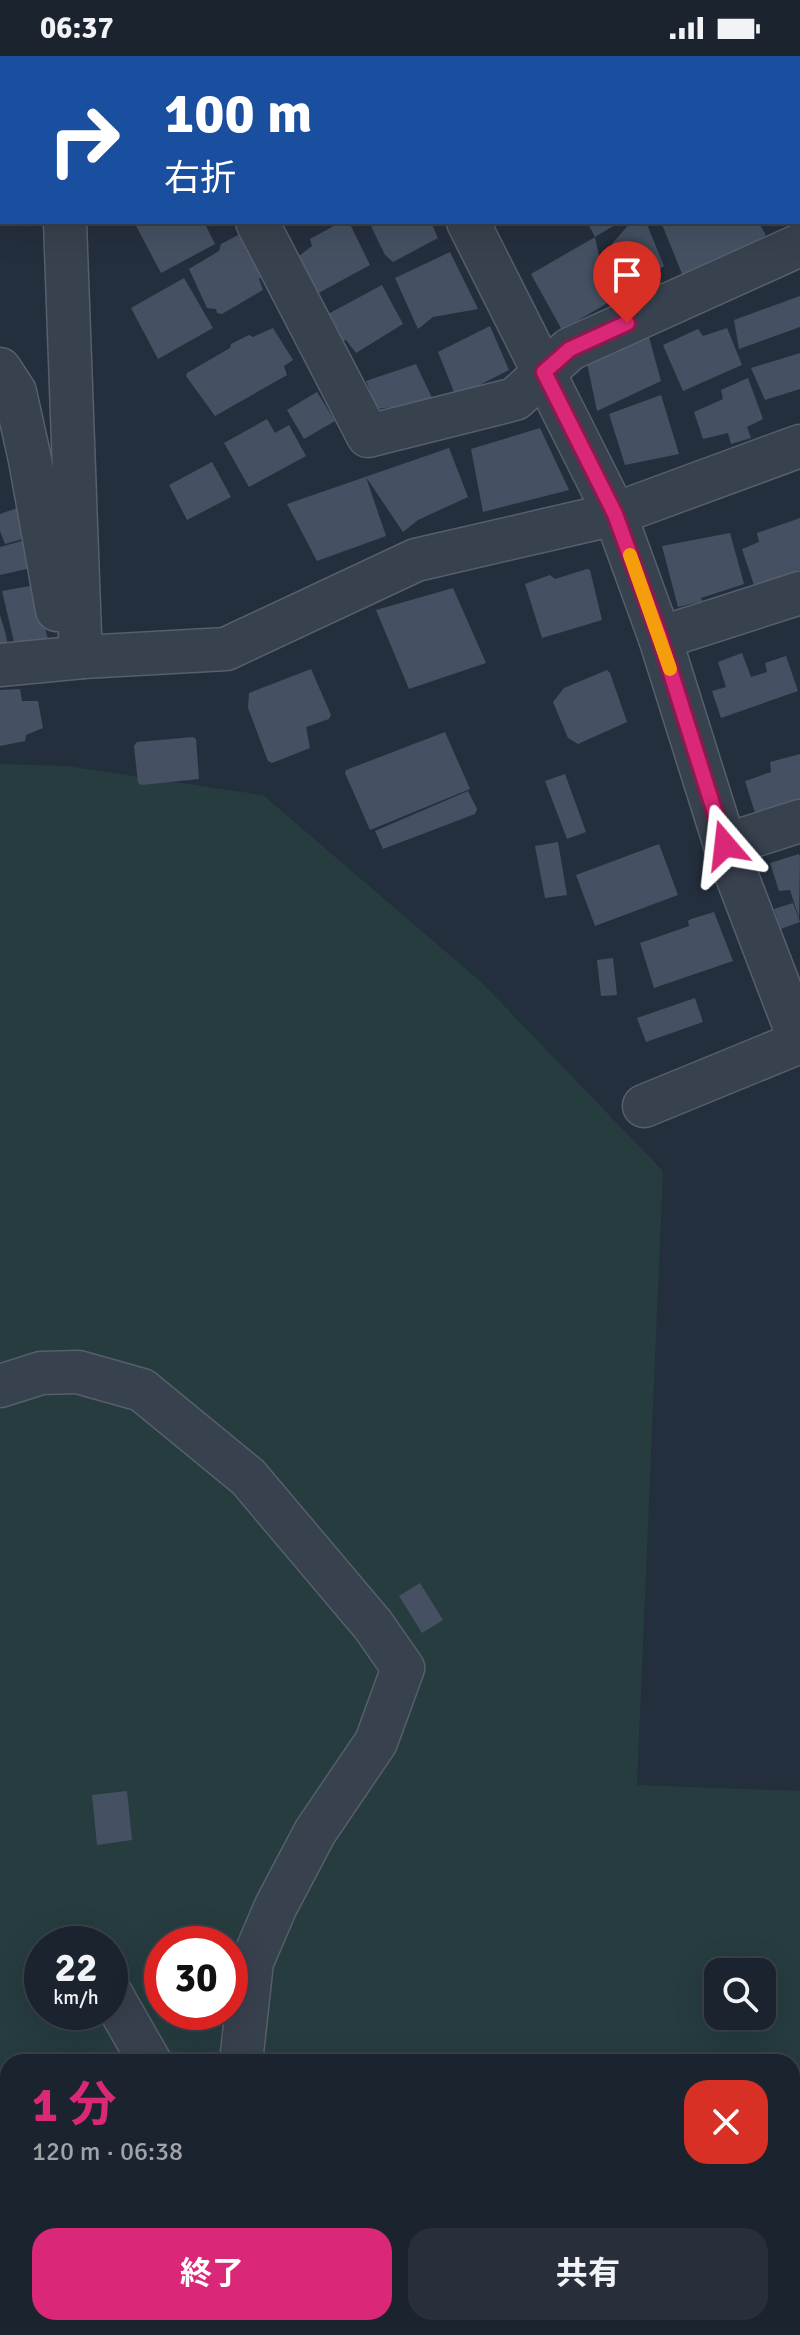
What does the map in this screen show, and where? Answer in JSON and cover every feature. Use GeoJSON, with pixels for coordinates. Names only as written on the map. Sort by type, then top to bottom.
{"type":"FeatureCollection","features":[{"type":"Feature","properties":{"kind":"street"},"geometry":{"type":"LineString","coordinates":[[65,224],[81,646]]}},
{"type":"Feature","properties":{"kind":"street"},"geometry":{"type":"LineString","coordinates":[[258,224],[368,436],[515,399],[570,349],[800,245]]}},
{"type":"Feature","properties":{"kind":"street"},"geometry":{"type":"LineString","coordinates":[[469,224],[615,514],[660,638],[725,845],[800,1042],[644,1106]]}},
{"type":"Feature","properties":{"kind":"street"},"geometry":{"type":"LineString","coordinates":[[0,369],[15,392],[62,636],[81,646]]}},
{"type":"Feature","properties":{"kind":"street"},"geometry":{"type":"LineString","coordinates":[[0,665],[81,646],[226,649],[416,560],[615,514],[800,446]]}},
{"type":"Feature","properties":{"kind":"street"},"geometry":{"type":"LineString","coordinates":[[660,638],[800,593]]}},
{"type":"Feature","properties":{"kind":"street"},"geometry":{"type":"LineString","coordinates":[[725,845],[800,821]]}},
{"type":"Feature","properties":{"kind":"street"},"geometry":{"type":"LineString","coordinates":[[0,1386],[41,1373],[78,1372],[142,1390],[248,1477],[373,1625],[403,1668],[376,1742],[315,1832],[276,1906],[252,1962],[242,2054]]}},
{"type":"Feature","properties":{"kind":"street"},"geometry":{"type":"LineString","coordinates":[[128,2024],[145,2054]]}},
{"type":"Feature","properties":{"kind":"green space"},"geometry":{"type":"Polygon","coordinates":[[[0,764],[66,766],[263,795],[481,982],[663,1171],[637,1785],[800,1791],[800,2054],[0,2054],[0,764]]]}},
{"type":"Feature","properties":{"kind":"building"},"geometry":{"type":"Polygon","coordinates":[[[135,224],[205,224],[215,244],[161,273],[135,224]]]}},
{"type":"Feature","properties":{"kind":"building"},"geometry":{"type":"Polygon","coordinates":[[[337,224],[350,224],[370,265],[313,296],[304,284],[311,279],[299,256],[312,246],[310,239],[337,224]]]}},
{"type":"Feature","properties":{"kind":"building"},"geometry":{"type":"Polygon","coordinates":[[[370,224],[432,224],[438,238],[393,262],[385,255],[370,224]]]}},
{"type":"Feature","properties":{"kind":"building"},"geometry":{"type":"Polygon","coordinates":[[[588,224],[617,224],[595,237],[588,224]]]}},
{"type":"Feature","properties":{"kind":"building"},"geometry":{"type":"Polygon","coordinates":[[[629,224],[647,224],[664,266],[620,296],[612,244],[629,224]]]}},
{"type":"Feature","properties":{"kind":"building"},"geometry":{"type":"Polygon","coordinates":[[[662,224],[759,224],[766,235],[685,281],[662,224]]]}},
{"type":"Feature","properties":{"kind":"building"},"geometry":{"type":"Polygon","coordinates":[[[240,234],[264,274],[259,279],[263,290],[222,314],[217,313],[216,309],[207,308],[189,269],[219,251],[221,244],[240,234]]]}},
{"type":"Feature","properties":{"kind":"building"},"geometry":{"type":"Polygon","coordinates":[[[595,237],[609,302],[562,330],[531,274],[595,237]]]}},
{"type":"Feature","properties":{"kind":"building"},"geometry":{"type":"Polygon","coordinates":[[[450,252],[478,309],[433,317],[418,329],[395,278],[450,252]]]}},
{"type":"Feature","properties":{"kind":"building"},"geometry":{"type":"Polygon","coordinates":[[[184,278],[213,328],[158,359],[131,308],[184,278]]]}},
{"type":"Feature","properties":{"kind":"building"},"geometry":{"type":"Polygon","coordinates":[[[382,285],[403,324],[356,353],[346,340],[339,342],[328,314],[382,285]]]}},
{"type":"Feature","properties":{"kind":"building"},"geometry":{"type":"Polygon","coordinates":[[[800,296],[800,327],[739,349],[734,320],[800,296]]]}},
{"type":"Feature","properties":{"kind":"building"},"geometry":{"type":"Polygon","coordinates":[[[490,326],[509,370],[456,397],[438,352],[490,326]]]}},
{"type":"Feature","properties":{"kind":"building"},"geometry":{"type":"Polygon","coordinates":[[[273,328],[293,360],[284,366],[287,375],[215,416],[186,376],[187,373],[230,348],[231,344],[273,328]]]}},
{"type":"Feature","properties":{"kind":"building"},"geometry":{"type":"Polygon","coordinates":[[[727,328],[742,365],[683,391],[663,345],[698,329],[703,336],[727,328]]]}},
{"type":"Feature","properties":{"kind":"building"},"geometry":{"type":"Polygon","coordinates":[[[649,337],[661,381],[597,411],[587,363],[649,337]]]}},
{"type":"Feature","properties":{"kind":"building"},"geometry":{"type":"Polygon","coordinates":[[[800,353],[800,389],[765,400],[751,368],[800,353]]]}},
{"type":"Feature","properties":{"kind":"building"},"geometry":{"type":"Polygon","coordinates":[[[416,364],[434,402],[377,409],[366,381],[416,364]]]}},
{"type":"Feature","properties":{"kind":"building"},"geometry":{"type":"Polygon","coordinates":[[[748,378],[763,419],[747,427],[751,438],[731,444],[728,433],[703,439],[694,412],[723,399],[721,390],[748,378]]]}},
{"type":"Feature","properties":{"kind":"building"},"geometry":{"type":"Polygon","coordinates":[[[317,392],[335,421],[304,439],[287,410],[317,392]]]}},
{"type":"Feature","properties":{"kind":"building"},"geometry":{"type":"Polygon","coordinates":[[[661,395],[679,454],[625,465],[609,414],[661,395]]]}},
{"type":"Feature","properties":{"kind":"building"},"geometry":{"type":"Polygon","coordinates":[[[267,419],[275,433],[289,425],[306,456],[249,487],[224,443],[267,419]]]}},
{"type":"Feature","properties":{"kind":"building"},"geometry":{"type":"Polygon","coordinates":[[[540,428],[569,490],[483,512],[471,449],[540,428]]]}},
{"type":"Feature","properties":{"kind":"building"},"geometry":{"type":"Polygon","coordinates":[[[449,448],[468,497],[418,520],[403,532],[366,477],[386,536],[317,561],[287,504],[449,448]]]}},
{"type":"Feature","properties":{"kind":"building"},"geometry":{"type":"Polygon","coordinates":[[[212,462],[231,497],[187,520],[169,485],[212,462]]]}},
{"type":"Feature","properties":{"kind":"building"},"geometry":{"type":"Polygon","coordinates":[[[20,507],[29,537],[5,544],[0,531],[0,514],[20,507]]]}},
{"type":"Feature","properties":{"kind":"building"},"geometry":{"type":"Polygon","coordinates":[[[800,518],[800,570],[754,585],[742,549],[759,542],[757,533],[800,518]]]}},
{"type":"Feature","properties":{"kind":"building"},"geometry":{"type":"Polygon","coordinates":[[[730,533],[744,584],[678,607],[662,546],[730,533]]]}},
{"type":"Feature","properties":{"kind":"building"},"geometry":{"type":"Polygon","coordinates":[[[29,539],[36,567],[0,575],[0,547],[29,539]]]}},
{"type":"Feature","properties":{"kind":"building"},"geometry":{"type":"Polygon","coordinates":[[[590,570],[602,620],[542,638],[525,584],[550,575],[555,579],[590,570]]]}},
{"type":"Feature","properties":{"kind":"building"},"geometry":{"type":"Polygon","coordinates":[[[35,585],[48,640],[15,646],[2,591],[35,585]]]}},
{"type":"Feature","properties":{"kind":"building"},"geometry":{"type":"Polygon","coordinates":[[[453,588],[486,663],[409,689],[376,610],[453,588]]]}},
{"type":"Feature","properties":{"kind":"building"},"geometry":{"type":"Polygon","coordinates":[[[0,615],[6,635],[9,652],[0,652],[0,615]]]}},
{"type":"Feature","properties":{"kind":"building"},"geometry":{"type":"Polygon","coordinates":[[[742,653],[751,677],[767,672],[765,663],[786,656],[798,691],[721,718],[712,691],[726,687],[718,662],[742,653]]]}},
{"type":"Feature","properties":{"kind":"building"},"geometry":{"type":"Polygon","coordinates":[[[311,669],[331,715],[329,719],[306,727],[310,748],[272,763],[268,761],[248,708],[249,693],[311,669]]]}},
{"type":"Feature","properties":{"kind":"building"},"geometry":{"type":"Polygon","coordinates":[[[607,670],[627,722],[578,744],[568,738],[553,702],[564,688],[607,670]]]}},
{"type":"Feature","properties":{"kind":"building"},"geometry":{"type":"Polygon","coordinates":[[[20,689],[22,701],[38,701],[43,728],[26,735],[25,741],[0,746],[0,690],[20,689]]]}},
{"type":"Feature","properties":{"kind":"building"},"geometry":{"type":"Polygon","coordinates":[[[445,732],[470,789],[370,830],[346,770],[445,732]]]}},
{"type":"Feature","properties":{"kind":"building"},"geometry":{"type":"Polygon","coordinates":[[[196,739],[199,779],[138,783],[134,746],[137,742],[196,739]]]}},
{"type":"Feature","properties":{"kind":"building"},"geometry":{"type":"Polygon","coordinates":[[[800,754],[800,803],[756,816],[745,781],[771,772],[770,762],[800,754]]]}},
{"type":"Feature","properties":{"kind":"building"},"geometry":{"type":"Polygon","coordinates":[[[565,774],[586,832],[567,839],[545,781],[565,774]]]}},
{"type":"Feature","properties":{"kind":"building"},"geometry":{"type":"Polygon","coordinates":[[[468,791],[477,809],[475,814],[383,849],[375,831],[468,791]]]}},
{"type":"Feature","properties":{"kind":"building"},"geometry":{"type":"Polygon","coordinates":[[[558,842],[567,895],[545,898],[535,846],[558,842]]]}},
{"type":"Feature","properties":{"kind":"building"},"geometry":{"type":"Polygon","coordinates":[[[659,844],[678,895],[595,926],[576,875],[659,844]]]}},
{"type":"Feature","properties":{"kind":"building"},"geometry":{"type":"Polygon","coordinates":[[[799,854],[799,918],[790,890],[779,891],[770,863],[799,854]]]}},
{"type":"Feature","properties":{"kind":"building"},"geometry":{"type":"Polygon","coordinates":[[[793,903],[800,922],[781,929],[774,909],[793,903]]]}},
{"type":"Feature","properties":{"kind":"building"},"geometry":{"type":"Polygon","coordinates":[[[714,912],[733,961],[654,988],[640,943],[689,926],[691,919],[714,912]]]}},
{"type":"Feature","properties":{"kind":"building"},"geometry":{"type":"Polygon","coordinates":[[[613,958],[617,995],[601,996],[597,960],[613,958]]]}},
{"type":"Feature","properties":{"kind":"building"},"geometry":{"type":"Polygon","coordinates":[[[695,998],[703,1022],[646,1042],[637,1018],[695,998]]]}},
{"type":"Feature","properties":{"kind":"building"},"geometry":{"type":"Polygon","coordinates":[[[420,1583],[443,1620],[422,1633],[399,1596],[420,1583]]]}},
{"type":"Feature","properties":{"kind":"building"},"geometry":{"type":"Polygon","coordinates":[[[127,1791],[132,1840],[97,1845],[92,1795],[127,1791]]]}},
{"type":"Feature","properties":{"kind":"slow traffic"},"geometry":{"type":"LineString","coordinates":[[630,555],[670,669]]}},
{"type":"Feature","properties":{"kind":"route"},"geometry":{"type":"LineString","coordinates":[[627,323],[570,349],[544,372],[615,514],[660,638],[725,845]]}}]}
